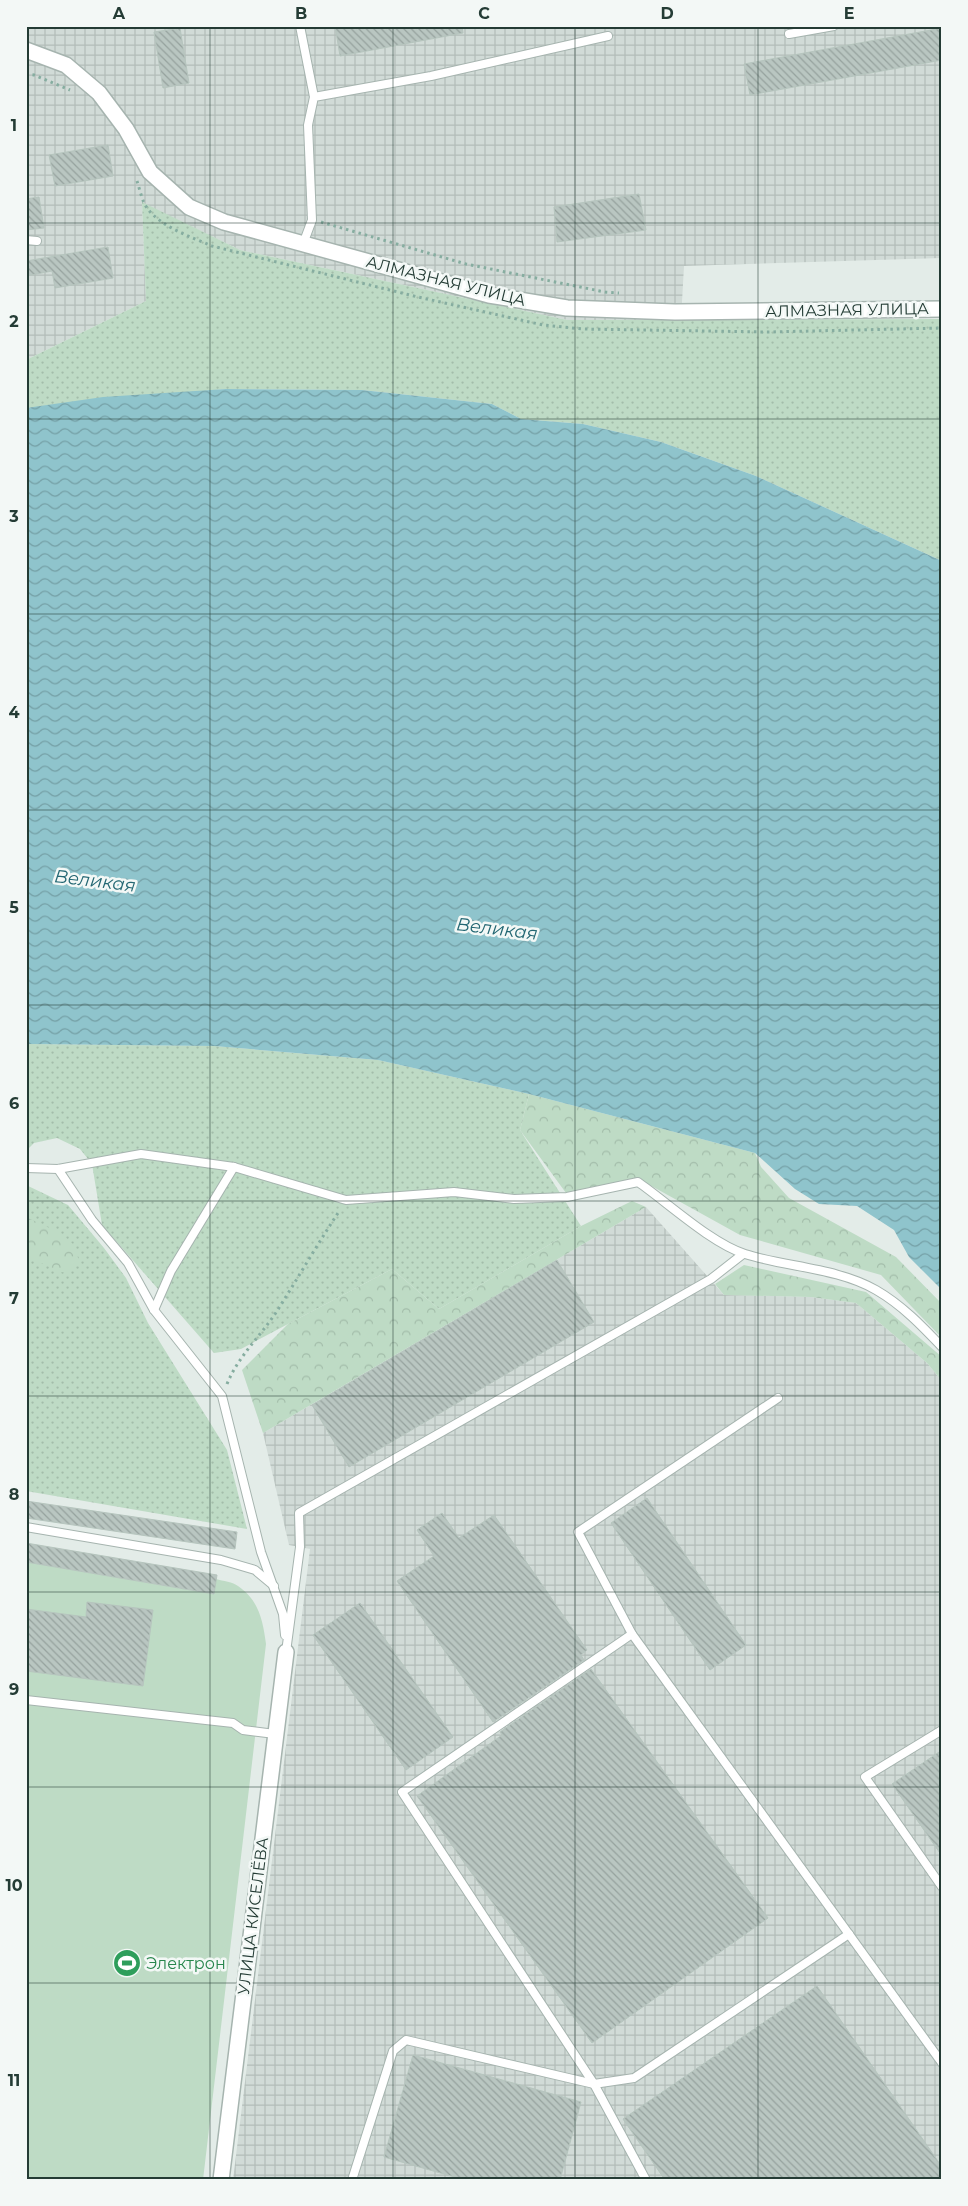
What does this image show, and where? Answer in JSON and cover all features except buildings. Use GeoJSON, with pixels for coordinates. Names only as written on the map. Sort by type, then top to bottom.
{"type":"FeatureCollection","features":[{"type":"Feature","properties":{"kind":"street","name":"АЛМАЗНАЯ УЛИЦА"},"geometry":{"type":"LineString","coordinates":[[26,50],[66,65],[98,93],[126,129],[150,172],[189,207],[224,222],[489,295],[568,308],[675,312],[942,309]]}},
{"type":"Feature","properties":{"kind":"street","name":"УЛИЦА КИСЕЛЁВА"},"geometry":{"type":"LineString","coordinates":[[221,2180],[286,1652]]}},
{"type":"Feature","properties":{"kind":"lane"},"geometry":{"type":"LineString","coordinates":[[300,26],[314,97],[308,125],[312,220],[303,244]]}},
{"type":"Feature","properties":{"kind":"lane"},"geometry":{"type":"LineString","coordinates":[[789,34],[834,26]]}},
{"type":"Feature","properties":{"kind":"lane"},"geometry":{"type":"LineString","coordinates":[[314,97],[431,76],[608,36]]}},
{"type":"Feature","properties":{"kind":"lane"},"geometry":{"type":"LineString","coordinates":[[26,240],[37,241]]}},
{"type":"Feature","properties":{"kind":"lane"},"geometry":{"type":"LineString","coordinates":[[26,1168],[58,1169],[141,1154],[234,1167],[346,1200],[454,1192],[514,1199],[567,1197],[638,1182],[686,1218],[721,1242],[743,1254],[830,1274],[875,1289],[912,1316],[942,1347]]}},
{"type":"Feature","properties":{"kind":"lane"},"geometry":{"type":"LineString","coordinates":[[154,1310],[171,1270],[234,1167]]}},
{"type":"Feature","properties":{"kind":"lane"},"geometry":{"type":"LineString","coordinates":[[58,1169],[92,1220],[128,1263],[154,1310],[222,1396],[261,1552],[284,1614],[286,1652]]}},
{"type":"Feature","properties":{"kind":"lane"},"geometry":{"type":"LineString","coordinates":[[286,1652],[300,1547],[299,1513],[711,1279],[743,1254]]}},
{"type":"Feature","properties":{"kind":"lane"},"geometry":{"type":"LineString","coordinates":[[778,1398],[578,1532],[632,1634],[942,2063]]}},
{"type":"Feature","properties":{"kind":"lane"},"geometry":{"type":"LineString","coordinates":[[26,1527],[221,1560],[255,1570],[275,1586]]}},
{"type":"Feature","properties":{"kind":"lane"},"geometry":{"type":"LineString","coordinates":[[632,1634],[402,1792],[594,2084],[646,2180]]}},
{"type":"Feature","properties":{"kind":"lane"},"geometry":{"type":"LineString","coordinates":[[26,1700],[233,1723],[243,1730],[275,1734]]}},
{"type":"Feature","properties":{"kind":"lane"},"geometry":{"type":"LineString","coordinates":[[942,1730],[865,1777],[942,1887]]}},
{"type":"Feature","properties":{"kind":"lane"},"geometry":{"type":"LineString","coordinates":[[352,2180],[393,2051],[406,2040],[594,2084],[634,2078],[849,1934]]}},
{"type":"Feature","properties":{"kind":"path"},"geometry":{"type":"LineString","coordinates":[[312,220],[466,264],[605,292],[622,293]]}},
{"type":"Feature","properties":{"kind":"path"},"geometry":{"type":"LineString","coordinates":[[222,1396],[234,1366],[276,1312],[346,1200]]}},
{"type":"Feature","properties":{"kind":"shaded area"},"geometry":{"type":"Polygon","coordinates":[[[26,26],[942,26],[942,258],[684,266],[681,320],[567,320],[240,250],[142,203],[146,301],[26,360],[26,26]]]}},
{"type":"Feature","properties":{"kind":"shaded area"},"geometry":{"type":"Polygon","coordinates":[[[646,1207],[724,1295],[811,1297],[856,1303],[927,1363],[942,1381],[942,2180],[233,2180],[310,1549],[289,1545],[263,1433],[646,1207]]]}},
{"type":"Feature","properties":{"kind":"green space"},"geometry":{"type":"Polygon","coordinates":[[[142,202],[240,250],[567,320],[942,319],[942,561],[756,476],[661,442],[583,424],[521,419],[492,404],[362,390],[226,389],[26,408],[26,360],[146,301],[142,202]]]}},
{"type":"Feature","properties":{"kind":"green space"},"geometry":{"type":"Polygon","coordinates":[[[26,1044],[214,1046],[378,1060],[529,1094],[520,1130],[581,1226],[439,1309],[392,1269],[241,1349],[214,1353],[102,1225],[92,1164],[80,1149],[57,1138],[34,1143],[26,1151],[26,1044]]]}},
{"type":"Feature","properties":{"kind":"green space"},"geometry":{"type":"Polygon","coordinates":[[[529,1094],[755,1153],[761,1167],[789,1198],[896,1257],[942,1304],[942,1338],[881,1275],[740,1235],[637,1178],[566,1193],[520,1130],[529,1094]]]}},
{"type":"Feature","properties":{"kind":"green space"},"geometry":{"type":"Polygon","coordinates":[[[26,1185],[68,1205],[126,1278],[148,1323],[227,1450],[247,1529],[26,1491],[26,1185]]]}},
{"type":"Feature","properties":{"kind":"green space"},"geometry":{"type":"Polygon","coordinates":[[[632,1201],[646,1207],[263,1433],[242,1370],[288,1324],[392,1269],[439,1309],[581,1226],[632,1201]]]}},
{"type":"Feature","properties":{"kind":"green space"},"geometry":{"type":"Polygon","coordinates":[[[26,1217],[60,1233],[74,1245],[79,1261],[69,1273],[61,1272],[26,1256],[26,1217]]]}},
{"type":"Feature","properties":{"kind":"green space"},"geometry":{"type":"Polygon","coordinates":[[[744,1265],[866,1292],[942,1357],[942,1381],[927,1363],[856,1303],[811,1297],[724,1295],[715,1284],[744,1265]]]}},
{"type":"Feature","properties":{"kind":"green space","name":"Электрон"},"geometry":{"type":"Polygon","coordinates":[[[26,1562],[213,1594],[216,1579],[238,1586],[251,1598],[259,1612],[266,1644],[203,2180],[26,2180],[26,1562]]]}},
{"type":"Feature","properties":{"kind":"water","name":"Великая"},"geometry":{"type":"Polygon","coordinates":[[[226,389],[362,390],[492,404],[521,419],[583,424],[661,442],[756,476],[942,561],[942,1290],[909,1257],[894,1230],[857,1206],[819,1204],[795,1189],[755,1153],[529,1094],[378,1060],[214,1046],[26,1044],[26,408],[103,397],[226,389]]]}},
{"type":"Feature","properties":{"kind":"place","name":"Электрон"},"geometry":{"type":"Point","coordinates":[127,1963]}}]}
